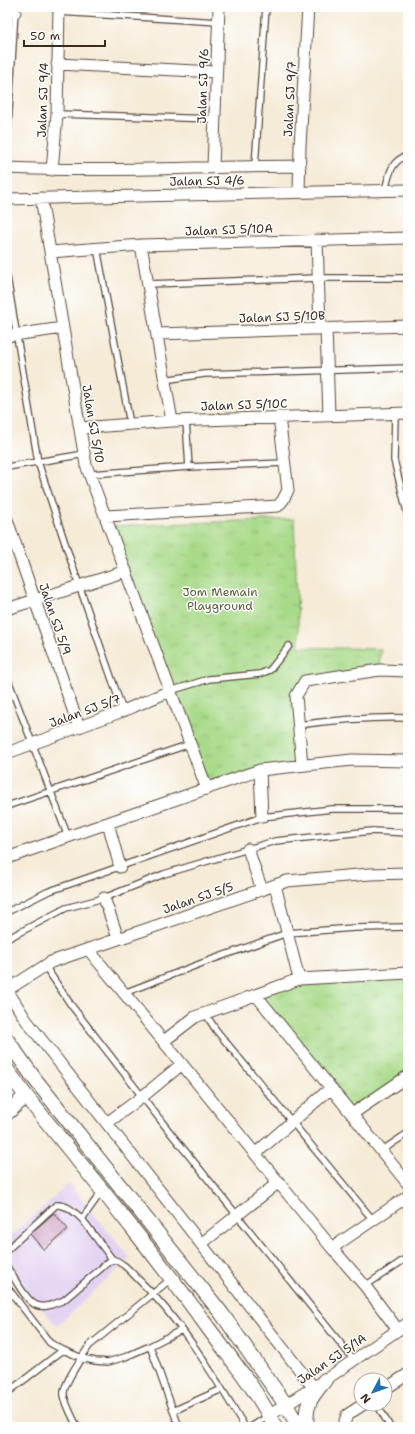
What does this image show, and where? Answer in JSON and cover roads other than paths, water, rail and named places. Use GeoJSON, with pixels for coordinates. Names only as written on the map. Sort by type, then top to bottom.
{"type":"FeatureCollection","features":[{"type":"Feature","properties":{"kind":"street","name":"Jalan SJ 9/6"},"geometry":{"type":"LineString","coordinates":[[213,167],[219,7]]}},
{"type":"Feature","properties":{"kind":"street","name":"Jalan SJ 9/7"},"geometry":{"type":"LineString","coordinates":[[300,192],[308,7]]}},
{"type":"Feature","properties":{"kind":"street","name":"Jalan SJ 9/4"},"geometry":{"type":"LineString","coordinates":[[52,170],[57,114],[58,10]]}},
{"type":"Feature","properties":{"kind":"street"},"geometry":{"type":"LineString","coordinates":[[57,64],[216,72]]}},
{"type":"Feature","properties":{"kind":"street"},"geometry":{"type":"LineString","coordinates":[[7,168],[52,170],[300,166]]}},
{"type":"Feature","properties":{"kind":"street","name":"Jalan SJ 4/6"},"geometry":{"type":"LineString","coordinates":[[7,199],[408,190]]}},
{"type":"Feature","properties":{"kind":"street","name":"Jalan SJ 5/10"},"geometry":{"type":"LineString","coordinates":[[41,198],[86,465],[206,789]]}},
{"type":"Feature","properties":{"kind":"street","name":"Jalan SJ 5/10A"},"geometry":{"type":"LineString","coordinates":[[50,252],[141,245],[408,238]]}},
{"type":"Feature","properties":{"kind":"street"},"geometry":{"type":"LineString","coordinates":[[317,240],[318,278],[327,370],[329,416]]}},
{"type":"Feature","properties":{"kind":"street"},"geometry":{"type":"LineString","coordinates":[[141,245],[172,421]]}},
{"type":"Feature","properties":{"kind":"street","name":"Jalan SJ 5/10B"},"geometry":{"type":"LineString","coordinates":[[156,334],[408,326]]}},
{"type":"Feature","properties":{"kind":"street"},"geometry":{"type":"LineString","coordinates":[[12,335],[63,328]]}},
{"type":"Feature","properties":{"kind":"street","name":"Jalan SJ 5/10C"},"geometry":{"type":"LineString","coordinates":[[80,428],[186,420],[408,413]]}},
{"type":"Feature","properties":{"kind":"street"},"geometry":{"type":"LineString","coordinates":[[106,516],[278,506],[288,490],[279,417]]}},
{"type":"Feature","properties":{"kind":"street","name":"Jalan SJ 5/9"},"geometry":{"type":"LineString","coordinates":[[7,520],[79,727]]}},
{"type":"Feature","properties":{"kind":"street"},"geometry":{"type":"LineString","coordinates":[[7,609],[126,571]]}},
{"type":"Feature","properties":{"kind":"street"},"geometry":{"type":"LineString","coordinates":[[302,765],[296,696],[305,681],[380,670],[408,671]]}},
{"type":"Feature","properties":{"kind":"street","name":"Jalan SJ 5/7"},"geometry":{"type":"LineString","coordinates":[[7,753],[123,711],[170,691]]}},
{"type":"Feature","properties":{"kind":"street"},"geometry":{"type":"LineString","coordinates":[[7,858],[260,770],[352,760],[408,761]]}},
{"type":"Feature","properties":{"kind":"street"},"geometry":{"type":"LineString","coordinates":[[260,770],[262,817]]}},
{"type":"Feature","properties":{"kind":"street"},"geometry":{"type":"LineString","coordinates":[[108,823],[120,867]]}},
{"type":"Feature","properties":{"kind":"street"},"geometry":{"type":"LineString","coordinates":[[248,849],[262,890]]}},
{"type":"Feature","properties":{"kind":"street","name":"Jalan SJ 5/5"},"geometry":{"type":"LineString","coordinates":[[7,990],[51,962],[288,881],[370,874],[408,873]]}},
{"type":"Feature","properties":{"kind":"street"},"geometry":{"type":"LineString","coordinates":[[275,886],[299,979]]}},
{"type":"Feature","properties":{"kind":"street"},"geometry":{"type":"LineString","coordinates":[[104,898],[118,938]]}},
{"type":"Feature","properties":{"kind":"street"},"geometry":{"type":"LineString","coordinates":[[88,949],[332,1248],[365,1286],[398,1330]]}},
{"type":"Feature","properties":{"kind":"street"},"geometry":{"type":"LineString","coordinates":[[164,1041],[195,1017],[299,979],[408,973]]}},
{"type":"Feature","properties":{"kind":"street"},"geometry":{"type":"LineString","coordinates":[[7,990],[26,1020],[313,1387]]}},
{"type":"Feature","properties":{"kind":"street"},"geometry":{"type":"LineString","coordinates":[[256,995],[408,1184]]}},
{"type":"Feature","properties":{"kind":"street"},"geometry":{"type":"LineString","coordinates":[[7,1040],[34,1078],[222,1314],[286,1404],[299,1427]]}},
{"type":"Feature","properties":{"kind":"street"},"geometry":{"type":"LineString","coordinates":[[106,1123],[142,1097],[182,1064]]}},
{"type":"Feature","properties":{"kind":"street"},"geometry":{"type":"LineString","coordinates":[[7,1070],[26,1096],[172,1278],[241,1373],[272,1421]]}},
{"type":"Feature","properties":{"kind":"street"},"geometry":{"type":"LineString","coordinates":[[352,1114],[408,1076]]}},
{"type":"Feature","properties":{"kind":"street"},"geometry":{"type":"LineString","coordinates":[[255,1154],[331,1088]]}},
{"type":"Feature","properties":{"kind":"street"},"geometry":{"type":"LineString","coordinates":[[7,1113],[26,1096]]}},
{"type":"Feature","properties":{"kind":"street"},"geometry":{"type":"LineString","coordinates":[[201,1244],[278,1182]]}},
{"type":"Feature","properties":{"kind":"street"},"geometry":{"type":"LineString","coordinates":[[332,1248],[408,1196]]}},
{"type":"Feature","properties":{"kind":"street","name":"Jalan SJ 5/1A"},"geometry":{"type":"LineString","coordinates":[[272,1421],[286,1404],[325,1380],[408,1323]]}},
{"type":"Feature","properties":{"kind":"street"},"geometry":{"type":"LineString","coordinates":[[393,1384],[408,1374]]}},
{"type":"Feature","properties":{"kind":"street"},"geometry":{"type":"LineString","coordinates":[[308,1427],[306,1416],[310,1398],[325,1380]]}},
{"type":"Feature","properties":{"kind":"street"},"geometry":{"type":"LineString","coordinates":[[343,1427],[347,1415],[353,1411]]}},
{"type":"Feature","properties":{"kind":"lane"},"geometry":{"type":"LineString","coordinates":[[255,166],[266,7]]}},
{"type":"Feature","properties":{"kind":"lane"},"geometry":{"type":"LineString","coordinates":[[7,144],[13,10]]}},
{"type":"Feature","properties":{"kind":"lane"},"geometry":{"type":"LineString","coordinates":[[58,10],[218,22]]}},
{"type":"Feature","properties":{"kind":"lane"},"geometry":{"type":"LineString","coordinates":[[57,114],[215,119]]}},
{"type":"Feature","properties":{"kind":"lane"},"geometry":{"type":"LineString","coordinates":[[385,190],[390,170],[396,162],[408,156]]}},
{"type":"Feature","properties":{"kind":"lane"},"geometry":{"type":"LineString","coordinates":[[97,248],[130,424]]}},
{"type":"Feature","properties":{"kind":"lane"},"geometry":{"type":"LineString","coordinates":[[7,277],[12,335],[38,462],[123,711]]}},
{"type":"Feature","properties":{"kind":"lane"},"geometry":{"type":"LineString","coordinates":[[148,284],[318,278],[408,278]]}},
{"type":"Feature","properties":{"kind":"lane"},"geometry":{"type":"LineString","coordinates":[[164,380],[204,374],[408,368]]}},
{"type":"Feature","properties":{"kind":"lane"},"geometry":{"type":"LineString","coordinates":[[395,414],[394,460],[408,516]]}},
{"type":"Feature","properties":{"kind":"lane"},"geometry":{"type":"LineString","coordinates":[[186,420],[189,467]]}},
{"type":"Feature","properties":{"kind":"lane"},"geometry":{"type":"LineString","coordinates":[[7,467],[85,454]]}},
{"type":"Feature","properties":{"kind":"lane"},"geometry":{"type":"LineString","coordinates":[[90,474],[189,467],[284,463]]}},
{"type":"Feature","properties":{"kind":"lane"},"geometry":{"type":"LineString","coordinates":[[170,691],[209,679],[260,674],[270,670],[289,646]]}},
{"type":"Feature","properties":{"kind":"lane"},"geometry":{"type":"LineString","coordinates":[[7,677],[68,837]]}},
{"type":"Feature","properties":{"kind":"lane"},"geometry":{"type":"LineString","coordinates":[[298,725],[330,720],[408,718]]}},
{"type":"Feature","properties":{"kind":"lane"},"geometry":{"type":"LineString","coordinates":[[7,806],[190,744]]}},
{"type":"Feature","properties":{"kind":"lane"},"geometry":{"type":"LineString","coordinates":[[7,912],[47,892],[262,817],[332,809],[408,809]]}},
{"type":"Feature","properties":{"kind":"lane"},"geometry":{"type":"LineString","coordinates":[[7,939],[66,908],[104,898],[164,874],[275,841],[372,831],[408,833]]}},
{"type":"Feature","properties":{"kind":"lane"},"geometry":{"type":"LineString","coordinates":[[124,993],[287,933],[354,928],[408,927]]}},
{"type":"Feature","properties":{"kind":"lane"},"geometry":{"type":"LineString","coordinates":[[45,966],[71,1005],[142,1097],[354,1360]]}},
{"type":"Feature","properties":{"kind":"lane"},"geometry":{"type":"LineString","coordinates":[[205,1013],[216,1030],[373,1220]]}},
{"type":"Feature","properties":{"kind":"lane"},"geometry":{"type":"LineString","coordinates":[[382,1151],[408,1134]]}},
{"type":"Feature","properties":{"kind":"lane"},"geometry":{"type":"LineString","coordinates":[[82,1219],[102,1191]]}},
{"type":"Feature","properties":{"kind":"lane"},"geometry":{"type":"LineString","coordinates":[[7,1250],[56,1206],[62,1205],[74,1212],[82,1219],[112,1259],[120,1261],[153,1294],[204,1361],[245,1427]]}},
{"type":"Feature","properties":{"kind":"lane"},"geometry":{"type":"LineString","coordinates":[[365,1286],[408,1256]]}},
{"type":"Feature","properties":{"kind":"lane"},"geometry":{"type":"LineString","coordinates":[[7,1267],[27,1296],[36,1305],[42,1306],[55,1304],[64,1300],[112,1259]]}},
{"type":"Feature","properties":{"kind":"lane"},"geometry":{"type":"LineString","coordinates":[[77,1427],[64,1395],[64,1388],[89,1346],[172,1278]]}},
{"type":"Feature","properties":{"kind":"lane"},"geometry":{"type":"LineString","coordinates":[[7,1286],[50,1343],[82,1358],[108,1362],[125,1357],[181,1330]]}},
{"type":"Feature","properties":{"kind":"lane"},"geometry":{"type":"LineString","coordinates":[[150,1346],[179,1427]]}},
{"type":"Feature","properties":{"kind":"lane"},"geometry":{"type":"LineString","coordinates":[[7,1393],[63,1350]]}},
{"type":"Feature","properties":{"kind":"lane"},"geometry":{"type":"LineString","coordinates":[[173,1411],[222,1389]]}},
{"type":"Feature","properties":{"kind":"lane"},"geometry":{"type":"LineString","coordinates":[[382,1412],[390,1427]]}},
{"type":"Feature","properties":{"kind":"lane"},"geometry":{"type":"LineString","coordinates":[[252,1427],[272,1421]]}},
{"type":"Feature","properties":{"kind":"park label","name":"Jom Memain Playground"},"geometry":{"type":"Point","coordinates":[220,599]}}]}
